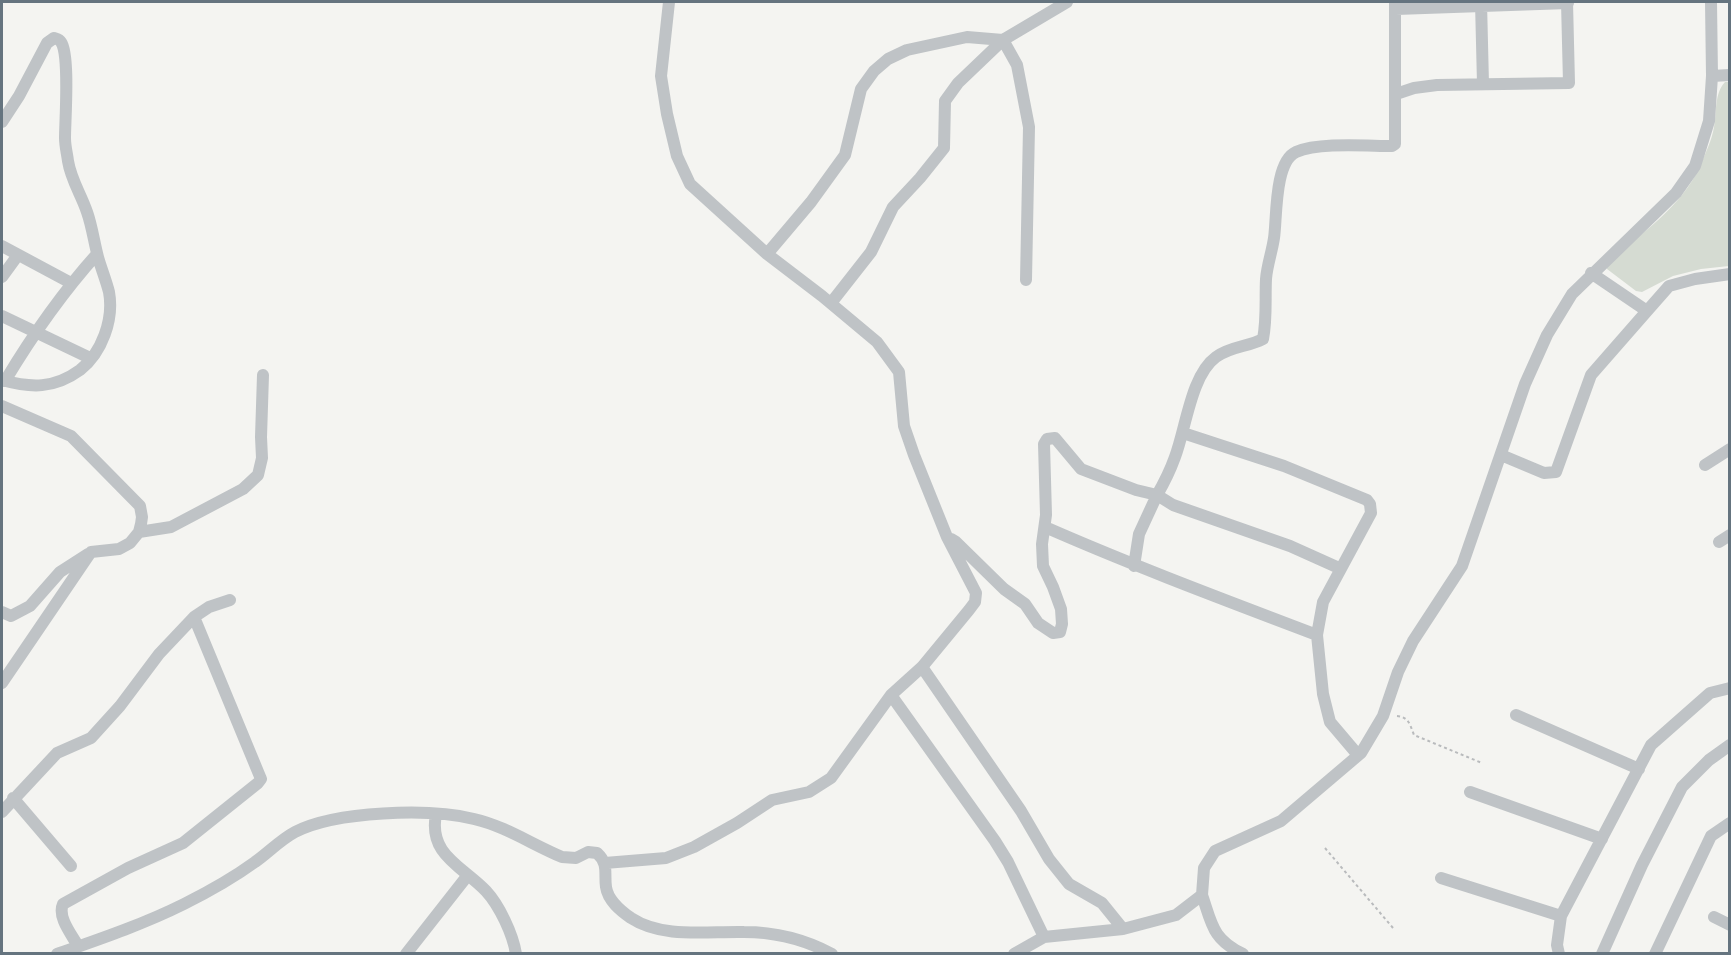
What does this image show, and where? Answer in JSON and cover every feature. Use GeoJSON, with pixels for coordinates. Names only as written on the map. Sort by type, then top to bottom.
{"type":"FeatureCollection","features":[{"type":"Feature","properties":{"kind":"street"},"geometry":{"type":"LineString","coordinates":[[604,863],[666,858],[694,847],[772,800],[809,792],[831,778],[891,695],[922,667],[975,602],[976,593],[947,537],[904,426],[899,372],[877,342],[831,303],[766,254],[690,184],[677,156],[667,114],[662,76],[669,2]]}},
{"type":"Feature","properties":{"kind":"street"},"geometry":{"type":"LineString","coordinates":[[831,303],[871,252],[893,207],[944,148],[945,101],[958,83],[1003,40],[1067,2]]}},
{"type":"Feature","properties":{"kind":"street"},"geometry":{"type":"LineString","coordinates":[[1134,566],[1139,534],[1175,459],[1196,387],[1206,364],[1233,348],[1254,344],[1263,339],[1267,321],[1266,279],[1274,238],[1276,196],[1287,159],[1296,152],[1330,146],[1392,146],[1396,141],[1395,5],[1568,2],[1569,83],[1437,85],[1414,88],[1396,94]]}},
{"type":"Feature","properties":{"kind":"street"},"geometry":{"type":"LineString","coordinates":[[1243,954],[1228,946],[1215,933],[1202,895],[1203,868],[1215,851],[1281,821],[1358,755],[1383,716],[1398,672],[1413,641],[1462,566],[1525,384],[1547,335],[1572,294],[1676,193],[1695,166],[1709,121],[1712,76],[1711,2]]}},
{"type":"Feature","properties":{"kind":"street"},"geometry":{"type":"LineString","coordinates":[[1481,4],[1483,84]]}},
{"type":"Feature","properties":{"kind":"street"},"geometry":{"type":"LineString","coordinates":[[766,254],[811,202],[845,155],[861,89],[874,71],[888,59],[907,50],[967,37],[1003,40]]}},
{"type":"Feature","properties":{"kind":"street"},"geometry":{"type":"LineString","coordinates":[[2,122],[29,79],[47,43],[51,39],[59,40],[63,44],[65,69],[65,141],[69,168],[87,212],[109,292],[110,307],[109,322],[99,348],[76,372],[47,384],[26,386],[3,380],[71,283],[97,254]]}},
{"type":"Feature","properties":{"kind":"street"},"geometry":{"type":"LineString","coordinates":[[1003,40],[1017,65],[1029,127],[1026,280]]}},
{"type":"Feature","properties":{"kind":"street"},"geometry":{"type":"LineString","coordinates":[[1712,76],[1730,75]]}},
{"type":"Feature","properties":{"kind":"street"},"geometry":{"type":"LineString","coordinates":[[2,246],[71,283]]}},
{"type":"Feature","properties":{"kind":"street"},"geometry":{"type":"LineString","coordinates":[[2,277],[18,255]]}},
{"type":"Feature","properties":{"kind":"street"},"geometry":{"type":"LineString","coordinates":[[1592,273],[1647,311]]}},
{"type":"Feature","properties":{"kind":"street"},"geometry":{"type":"LineString","coordinates":[[1501,455],[1544,473],[1556,472],[1591,375],[1647,311],[1669,286],[1695,279],[1730,274]]}},
{"type":"Feature","properties":{"kind":"street"},"geometry":{"type":"LineString","coordinates":[[2,316],[90,358]]}},
{"type":"Feature","properties":{"kind":"street"},"geometry":{"type":"LineString","coordinates":[[139,532],[171,527],[243,489],[258,475],[262,458],[262,375]]}},
{"type":"Feature","properties":{"kind":"street"},"geometry":{"type":"LineString","coordinates":[[2,612],[11,616],[30,606],[60,572],[91,552],[118,549],[130,543],[139,532],[142,517],[140,506],[71,436],[3,410]]}},
{"type":"Feature","properties":{"kind":"street"},"geometry":{"type":"LineString","coordinates":[[1183,433],[1284,466],[1367,500],[1370,504],[1371,513],[1339,568],[1323,602],[1317,635],[1323,694],[1330,722],[1358,755]]}},
{"type":"Feature","properties":{"kind":"street"},"geometry":{"type":"LineString","coordinates":[[947,537],[956,542],[1004,589],[1025,604],[1038,623],[1053,633],[1060,632],[1061,609],[1043,567],[1042,544],[1046,515],[1044,444],[1047,439],[1054,438],[1081,469],[1136,490],[1157,495],[1173,505],[1290,546],[1339,568]]}},
{"type":"Feature","properties":{"kind":"street"},"geometry":{"type":"LineString","coordinates":[[1706,465],[1730,449]]}},
{"type":"Feature","properties":{"kind":"street"},"geometry":{"type":"LineString","coordinates":[[1044,527],[1134,566],[1185,583],[1317,635]]}},
{"type":"Feature","properties":{"kind":"street"},"geometry":{"type":"LineString","coordinates":[[1719,542],[1730,535]]}},
{"type":"Feature","properties":{"kind":"street"},"geometry":{"type":"LineString","coordinates":[[2,683],[91,552]]}},
{"type":"Feature","properties":{"kind":"street"},"geometry":{"type":"LineString","coordinates":[[2,812],[57,753],[91,738],[120,706],[159,654],[194,617],[208,607],[230,600]]}},
{"type":"Feature","properties":{"kind":"street"},"geometry":{"type":"LineString","coordinates":[[78,946],[60,910],[63,904],[128,868],[183,843],[258,783],[261,778],[194,617]]}},
{"type":"Feature","properties":{"kind":"street"},"geometry":{"type":"LineString","coordinates":[[922,667],[1021,811],[1049,859],[1069,884],[1102,903],[1123,929]]}},
{"type":"Feature","properties":{"kind":"street"},"geometry":{"type":"LineString","coordinates":[[1559,954],[1557,945],[1561,916],[1651,745],[1710,693],[1730,688]]}},
{"type":"Feature","properties":{"kind":"street"},"geometry":{"type":"LineString","coordinates":[[891,695],[995,841],[1008,862],[1044,937]]}},
{"type":"Feature","properties":{"kind":"street"},"geometry":{"type":"LineString","coordinates":[[1516,715],[1639,769]]}},
{"type":"Feature","properties":{"kind":"street"},"geometry":{"type":"LineString","coordinates":[[1602,954],[1642,865],[1682,787],[1709,760],[1730,745]]}},
{"type":"Feature","properties":{"kind":"street"},"geometry":{"type":"LineString","coordinates":[[1470,792],[1602,839]]}},
{"type":"Feature","properties":{"kind":"street"},"geometry":{"type":"LineString","coordinates":[[13,798],[71,866]]}},
{"type":"Feature","properties":{"kind":"street"},"geometry":{"type":"LineString","coordinates":[[436,814],[434,835],[442,852],[487,892],[514,942],[516,954]]}},
{"type":"Feature","properties":{"kind":"street"},"geometry":{"type":"LineString","coordinates":[[57,954],[184,904],[228,880],[288,837],[311,825],[348,816],[436,814],[483,821],[562,857],[576,858],[593,852],[600,855],[607,873],[606,886],[611,900],[633,919],[652,928],[703,933],[743,932],[783,935],[832,954]]}},
{"type":"Feature","properties":{"kind":"street"},"geometry":{"type":"LineString","coordinates":[[1654,954],[1711,836],[1730,823]]}},
{"type":"Feature","properties":{"kind":"street"},"geometry":{"type":"LineString","coordinates":[[406,954],[468,875]]}},
{"type":"Feature","properties":{"kind":"street"},"geometry":{"type":"LineString","coordinates":[[1441,878],[1561,916]]}},
{"type":"Feature","properties":{"kind":"street"},"geometry":{"type":"LineString","coordinates":[[1014,954],[1044,937],[1123,929],[1176,915],[1202,895]]}},
{"type":"Feature","properties":{"kind":"street"},"geometry":{"type":"LineString","coordinates":[[1714,917],[1730,925]]}},
{"type":"Feature","properties":{"kind":"path"},"geometry":{"type":"LineString","coordinates":[[1383,716],[1404,716],[1414,735],[1482,763]]}},
{"type":"Feature","properties":{"kind":"path"},"geometry":{"type":"LineString","coordinates":[[1325,848],[1392,928]]}},
{"type":"Feature","properties":{"kind":"shaded area"},"geometry":{"type":"Polygon","coordinates":[[[1725,82],[1729,82],[1729,266],[1701,269],[1673,276],[1642,292],[1636,291],[1607,269],[1607,263],[1659,219],[1692,181],[1712,137],[1717,98],[1725,82]]]}}]}
